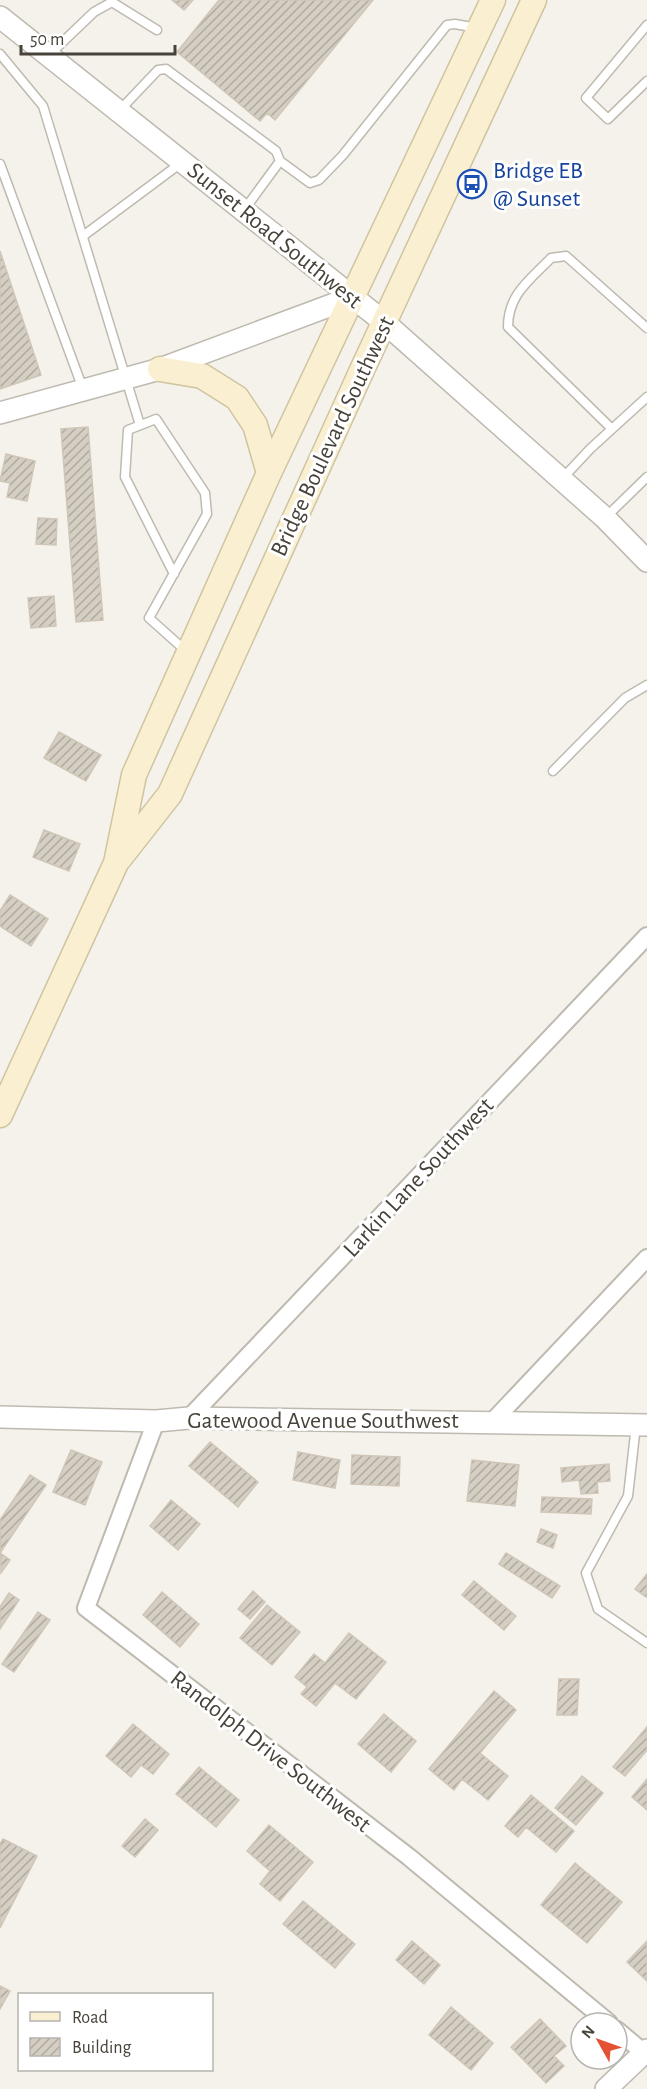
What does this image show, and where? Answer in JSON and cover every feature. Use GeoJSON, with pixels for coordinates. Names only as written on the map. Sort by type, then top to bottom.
{"type":"FeatureCollection","features":[{"type":"Feature","properties":{"kind":"main road","name":"Bridge Boulevard Southwest"},"geometry":{"type":"LineString","coordinates":[[0,1115],[116,863],[134,775],[269,473],[492,0]]}},
{"type":"Feature","properties":{"kind":"main road","name":"Bridge Boulevard Southwest"},"geometry":{"type":"LineString","coordinates":[[116,863],[170,794],[384,322],[534,0]]}},
{"type":"Feature","properties":{"kind":"main road"},"geometry":{"type":"LineString","coordinates":[[159,369],[202,376],[237,398],[255,425],[269,473]]}},
{"type":"Feature","properties":{"kind":"street","name":"Sunset Road Southwest"},"geometry":{"type":"LineString","coordinates":[[1,19],[384,322],[605,518],[647,561]]}},
{"type":"Feature","properties":{"kind":"street"},"geometry":{"type":"LineString","coordinates":[[0,413],[159,369],[353,297]]}},
{"type":"Feature","properties":{"kind":"street","name":"Larkin Lane Southwest"},"geometry":{"type":"LineString","coordinates":[[189,1418],[647,936]]}},
{"type":"Feature","properties":{"kind":"street"},"geometry":{"type":"LineString","coordinates":[[492,1422],[647,1258]]}},
{"type":"Feature","properties":{"kind":"street","name":"Gatewood Avenue Southwest"},"geometry":{"type":"LineString","coordinates":[[0,1417],[156,1421],[189,1418],[641,1425]]}},
{"type":"Feature","properties":{"kind":"street","name":"Randolph Drive Southwest"},"geometry":{"type":"LineString","coordinates":[[156,1421],[86,1608],[409,1857],[595,2011]]}},
{"type":"Feature","properties":{"kind":"street"},"geometry":{"type":"LineString","coordinates":[[606,2089],[646,2051],[629,2039]]}},
{"type":"Feature","properties":{"kind":"lane"},"geometry":{"type":"LineString","coordinates":[[49,56],[94,12],[112,2],[157,30]]}},
{"type":"Feature","properties":{"kind":"lane"},"geometry":{"type":"LineString","coordinates":[[119,111],[158,70],[166,69],[276,151],[280,161],[310,183],[319,180],[343,155],[447,25],[479,28]]}},
{"type":"Feature","properties":{"kind":"lane"},"geometry":{"type":"LineString","coordinates":[[647,25],[586,98],[608,119],[647,81]]}},
{"type":"Feature","properties":{"kind":"lane"},"geometry":{"type":"LineString","coordinates":[[0,54],[43,106],[140,425]]}},
{"type":"Feature","properties":{"kind":"lane"},"geometry":{"type":"LineString","coordinates":[[244,210],[280,161]]}},
{"type":"Feature","properties":{"kind":"lane"},"geometry":{"type":"LineString","coordinates":[[83,236],[183,162]]}},
{"type":"Feature","properties":{"kind":"lane"},"geometry":{"type":"LineString","coordinates":[[0,164],[83,390]]}},
{"type":"Feature","properties":{"kind":"lane"},"geometry":{"type":"LineString","coordinates":[[612,429],[508,327],[508,312],[515,296],[551,258],[566,256],[647,328]]}},
{"type":"Feature","properties":{"kind":"lane"},"geometry":{"type":"LineString","coordinates":[[562,479],[590,449],[647,398]]}},
{"type":"Feature","properties":{"kind":"lane"},"geometry":{"type":"LineString","coordinates":[[174,574],[125,477],[128,430],[156,419],[205,493],[207,514],[174,574],[148,618],[189,654]]}},
{"type":"Feature","properties":{"kind":"lane"},"geometry":{"type":"LineString","coordinates":[[605,518],[647,477]]}},
{"type":"Feature","properties":{"kind":"lane"},"geometry":{"type":"LineString","coordinates":[[553,771],[625,698],[647,684]]}},
{"type":"Feature","properties":{"kind":"lane"},"geometry":{"type":"LineString","coordinates":[[641,1425],[628,1496],[586,1573],[597,1609],[647,1643]]}},
{"type":"Feature","properties":{"kind":"building"},"geometry":{"type":"Polygon","coordinates":[[[172,0],[193,0],[184,10],[172,0]]]}},
{"type":"Feature","properties":{"kind":"building"},"geometry":{"type":"Polygon","coordinates":[[[219,0],[373,0],[275,120],[267,113],[260,121],[177,52],[219,0]]]}},
{"type":"Feature","properties":{"kind":"building"},"geometry":{"type":"Polygon","coordinates":[[[0,251],[41,375],[0,389],[0,251]]]}},
{"type":"Feature","properties":{"kind":"building"},"geometry":{"type":"Polygon","coordinates":[[[88,427],[103,620],[76,622],[61,429],[88,427]]]}},
{"type":"Feature","properties":{"kind":"building"},"geometry":{"type":"Polygon","coordinates":[[[6,454],[35,461],[27,501],[7,497],[10,483],[0,481],[6,454]]]}},
{"type":"Feature","properties":{"kind":"building"},"geometry":{"type":"Polygon","coordinates":[[[38,518],[57,519],[56,545],[36,544],[38,518]]]}},
{"type":"Feature","properties":{"kind":"building"},"geometry":{"type":"Polygon","coordinates":[[[54,596],[56,626],[31,628],[28,598],[54,596]]]}},
{"type":"Feature","properties":{"kind":"building"},"geometry":{"type":"Polygon","coordinates":[[[59,732],[101,755],[86,781],[44,758],[59,732]]]}},
{"type":"Feature","properties":{"kind":"building"},"geometry":{"type":"Polygon","coordinates":[[[44,830],[80,844],[69,871],[33,857],[44,830]]]}},
{"type":"Feature","properties":{"kind":"building"},"geometry":{"type":"Polygon","coordinates":[[[10,895],[48,919],[31,946],[0,926],[0,911],[10,895]]]}},
{"type":"Feature","properties":{"kind":"building"},"geometry":{"type":"Polygon","coordinates":[[[210,1442],[258,1482],[238,1507],[189,1466],[210,1442]]]}},
{"type":"Feature","properties":{"kind":"building"},"geometry":{"type":"Polygon","coordinates":[[[71,1450],[102,1462],[85,1505],[53,1492],[71,1450]]]}},
{"type":"Feature","properties":{"kind":"building"},"geometry":{"type":"Polygon","coordinates":[[[298,1452],[340,1460],[335,1488],[293,1480],[298,1452]]]}},
{"type":"Feature","properties":{"kind":"building"},"geometry":{"type":"Polygon","coordinates":[[[352,1455],[400,1457],[399,1486],[351,1484],[352,1455]]]}},
{"type":"Feature","properties":{"kind":"building"},"geometry":{"type":"Polygon","coordinates":[[[472,1460],[519,1465],[515,1506],[467,1501],[472,1460]]]}},
{"type":"Feature","properties":{"kind":"building"},"geometry":{"type":"Polygon","coordinates":[[[609,1464],[610,1481],[597,1482],[598,1493],[581,1494],[579,1480],[562,1482],[561,1468],[609,1464]]]}},
{"type":"Feature","properties":{"kind":"building"},"geometry":{"type":"Polygon","coordinates":[[[30,1475],[46,1485],[1,1552],[0,1520],[30,1475]]]}},
{"type":"Feature","properties":{"kind":"building"},"geometry":{"type":"Polygon","coordinates":[[[542,1497],[592,1499],[591,1514],[541,1512],[542,1497]]]}},
{"type":"Feature","properties":{"kind":"building"},"geometry":{"type":"Polygon","coordinates":[[[171,1500],[200,1524],[178,1550],[150,1526],[171,1500]]]}},
{"type":"Feature","properties":{"kind":"building"},"geometry":{"type":"Polygon","coordinates":[[[541,1529],[557,1535],[553,1548],[537,1542],[541,1529]]]}},
{"type":"Feature","properties":{"kind":"building"},"geometry":{"type":"Polygon","coordinates":[[[1,1553],[10,1560],[1,1573],[1,1553]]]}},
{"type":"Feature","properties":{"kind":"building"},"geometry":{"type":"Polygon","coordinates":[[[506,1553],[560,1586],[552,1598],[499,1564],[506,1553]]]}},
{"type":"Feature","properties":{"kind":"building"},"geometry":{"type":"Polygon","coordinates":[[[647,1574],[647,1596],[646,1597],[635,1589],[647,1574]]]}},
{"type":"Feature","properties":{"kind":"building"},"geometry":{"type":"Polygon","coordinates":[[[474,1581],[516,1616],[504,1630],[462,1595],[474,1581]]]}},
{"type":"Feature","properties":{"kind":"building"},"geometry":{"type":"Polygon","coordinates":[[[253,1591],[265,1602],[250,1619],[238,1609],[253,1591]]]}},
{"type":"Feature","properties":{"kind":"building"},"geometry":{"type":"Polygon","coordinates":[[[162,1592],[199,1624],[180,1647],[143,1615],[162,1592]]]}},
{"type":"Feature","properties":{"kind":"building"},"geometry":{"type":"Polygon","coordinates":[[[9,1593],[19,1600],[0,1629],[0,1607],[9,1593]]]}},
{"type":"Feature","properties":{"kind":"building"},"geometry":{"type":"Polygon","coordinates":[[[267,1605],[300,1632],[272,1665],[240,1638],[267,1605]]]}},
{"type":"Feature","properties":{"kind":"building"},"geometry":{"type":"Polygon","coordinates":[[[38,1612],[50,1620],[14,1672],[2,1664],[38,1612]]]}},
{"type":"Feature","properties":{"kind":"building"},"geometry":{"type":"Polygon","coordinates":[[[349,1633],[386,1662],[356,1699],[335,1683],[316,1706],[301,1694],[307,1687],[295,1677],[314,1654],[325,1663],[349,1633]]]}},
{"type":"Feature","properties":{"kind":"building"},"geometry":{"type":"Polygon","coordinates":[[[559,1679],[579,1679],[577,1715],[557,1715],[559,1679]]]}},
{"type":"Feature","properties":{"kind":"building"},"geometry":{"type":"Polygon","coordinates":[[[494,1691],[516,1710],[480,1753],[508,1776],[488,1800],[462,1779],[454,1790],[429,1769],[494,1691]]]}},
{"type":"Feature","properties":{"kind":"building"},"geometry":{"type":"Polygon","coordinates":[[[384,1714],[416,1741],[391,1772],[358,1744],[384,1714]]]}},
{"type":"Feature","properties":{"kind":"building"},"geometry":{"type":"Polygon","coordinates":[[[133,1724],[169,1754],[153,1774],[141,1765],[131,1777],[106,1756],[133,1724]]]}},
{"type":"Feature","properties":{"kind":"building"},"geometry":{"type":"Polygon","coordinates":[[[647,1727],[647,1750],[625,1776],[613,1767],[647,1727]]]}},
{"type":"Feature","properties":{"kind":"building"},"geometry":{"type":"Polygon","coordinates":[[[199,1767],[239,1800],[216,1827],[176,1794],[199,1767]]]}},
{"type":"Feature","properties":{"kind":"building"},"geometry":{"type":"Polygon","coordinates":[[[582,1776],[603,1793],[576,1825],[555,1808],[582,1776]]]}},
{"type":"Feature","properties":{"kind":"building"},"geometry":{"type":"Polygon","coordinates":[[[647,1779],[647,1810],[632,1797],[647,1779]]]}},
{"type":"Feature","properties":{"kind":"building"},"geometry":{"type":"Polygon","coordinates":[[[531,1795],[574,1831],[556,1852],[526,1827],[518,1837],[505,1826],[531,1795]]]}},
{"type":"Feature","properties":{"kind":"building"},"geometry":{"type":"Polygon","coordinates":[[[145,1819],[158,1830],[135,1857],[122,1846],[145,1819]]]}},
{"type":"Feature","properties":{"kind":"building"},"geometry":{"type":"Polygon","coordinates":[[[269,1825],[313,1862],[280,1901],[260,1884],[270,1871],[247,1851],[269,1825]]]}},
{"type":"Feature","properties":{"kind":"building"},"geometry":{"type":"Polygon","coordinates":[[[3,1839],[37,1856],[0,1928],[0,1844],[3,1839]]]}},
{"type":"Feature","properties":{"kind":"building"},"geometry":{"type":"Polygon","coordinates":[[[575,1863],[622,1902],[587,1943],[541,1905],[575,1863]]]}},
{"type":"Feature","properties":{"kind":"building"},"geometry":{"type":"Polygon","coordinates":[[[303,1901],[355,1944],[335,1968],[283,1924],[303,1901]]]}},
{"type":"Feature","properties":{"kind":"building"},"geometry":{"type":"Polygon","coordinates":[[[412,1941],[440,1965],[424,1984],[396,1960],[412,1941]]]}},
{"type":"Feature","properties":{"kind":"building"},"geometry":{"type":"Polygon","coordinates":[[[647,1941],[647,1981],[627,1962],[647,1941]]]}},
{"type":"Feature","properties":{"kind":"building"},"geometry":{"type":"Polygon","coordinates":[[[0,1986],[10,1991],[0,2009],[0,1986]]]}},
{"type":"Feature","properties":{"kind":"building"},"geometry":{"type":"Polygon","coordinates":[[[451,2007],[493,2043],[471,2070],[429,2035],[451,2007]]]}},
{"type":"Feature","properties":{"kind":"building"},"geometry":{"type":"Polygon","coordinates":[[[540,2019],[566,2046],[554,2056],[564,2066],[546,2083],[511,2047],[540,2019]]]}},
{"type":"Feature","properties":{"kind":"place","name":"Bridge EB @ Sunset"},"geometry":{"type":"Point","coordinates":[472,184]}}]}
